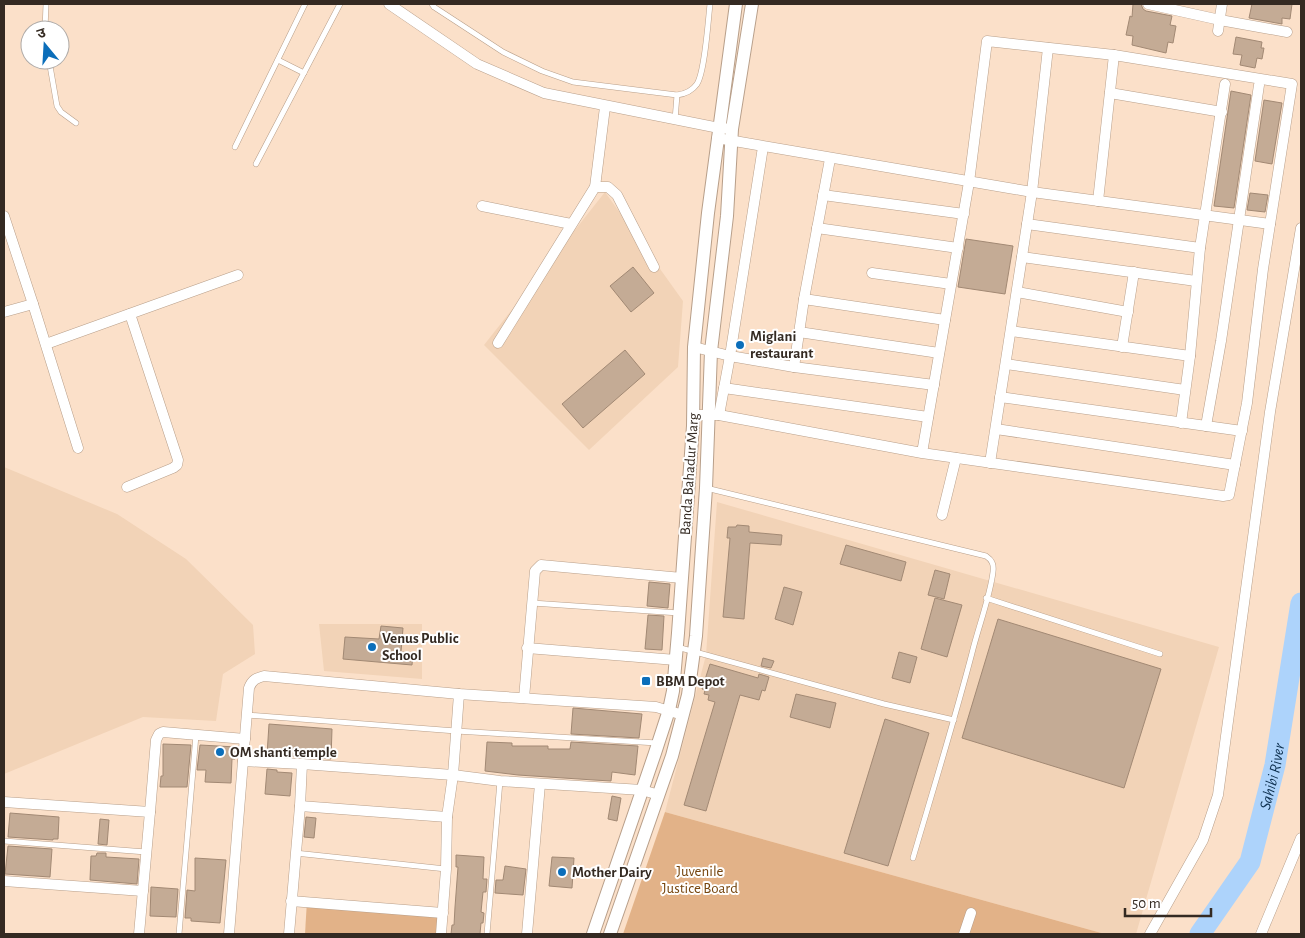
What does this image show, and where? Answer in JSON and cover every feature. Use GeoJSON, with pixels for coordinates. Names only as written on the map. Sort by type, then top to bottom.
{"type":"FeatureCollection","features":[{"type":"Feature","properties":{"kind":"street","name":"Banda Bahadur Marg"},"geometry":{"type":"LineString","coordinates":[[592,934],[669,710],[680,614],[694,415],[694,347],[718,134],[736,4]]}},
{"type":"Feature","properties":{"kind":"street","name":"Banda Bahadur Marg"},"geometry":{"type":"LineString","coordinates":[[610,934],[672,756],[688,695],[696,636],[706,488],[714,415],[711,351],[727,216],[732,135],[752,4]]}},
{"type":"Feature","properties":{"kind":"street"},"geometry":{"type":"LineString","coordinates":[[1148,4],[1220,20],[1288,32]]}},
{"type":"Feature","properties":{"kind":"street"},"geometry":{"type":"LineString","coordinates":[[1218,31],[1222,4]]}},
{"type":"Feature","properties":{"kind":"street"},"geometry":{"type":"LineString","coordinates":[[395,5],[477,64],[544,93],[675,120],[718,134],[732,135],[762,147],[1032,192],[1270,224]]}},
{"type":"Feature","properties":{"kind":"street"},"geometry":{"type":"LineString","coordinates":[[694,415],[714,415],[922,453],[1223,496],[1228,495],[1230,493],[1247,403],[1270,224],[1292,84],[1114,55],[987,41],[964,214],[922,453]]}},
{"type":"Feature","properties":{"kind":"street"},"geometry":{"type":"LineString","coordinates":[[990,463],[1032,192],[1048,48]]}},
{"type":"Feature","properties":{"kind":"street"},"geometry":{"type":"LineString","coordinates":[[1098,201],[1114,55]]}},
{"type":"Feature","properties":{"kind":"street"},"geometry":{"type":"LineString","coordinates":[[1181,423],[1190,356],[1200,248],[1225,84]]}},
{"type":"Feature","properties":{"kind":"street"},"geometry":{"type":"LineString","coordinates":[[1206,426],[1259,85]]}},
{"type":"Feature","properties":{"kind":"street"},"geometry":{"type":"LineString","coordinates":[[1110,93],[1222,112]]}},
{"type":"Feature","properties":{"kind":"street"},"geometry":{"type":"LineString","coordinates":[[498,344],[595,187],[605,107]]}},
{"type":"Feature","properties":{"kind":"street"},"geometry":{"type":"LineString","coordinates":[[714,415],[724,388],[730,356],[762,147]]}},
{"type":"Feature","properties":{"kind":"street"},"geometry":{"type":"LineString","coordinates":[[794,367],[804,299],[830,159]]}},
{"type":"Feature","properties":{"kind":"street"},"geometry":{"type":"LineString","coordinates":[[595,187],[608,188],[617,196],[654,267]]}},
{"type":"Feature","properties":{"kind":"street"},"geometry":{"type":"LineString","coordinates":[[823,195],[964,214]]}},
{"type":"Feature","properties":{"kind":"street"},"geometry":{"type":"LineString","coordinates":[[482,206],[572,224]]}},
{"type":"Feature","properties":{"kind":"street"},"geometry":{"type":"LineString","coordinates":[[4,216],[8,239],[33,304],[78,448]]}},
{"type":"Feature","properties":{"kind":"street"},"geometry":{"type":"LineString","coordinates":[[1027,224],[1200,248]]}},
{"type":"Feature","properties":{"kind":"street"},"geometry":{"type":"LineString","coordinates":[[817,228],[958,248]]}},
{"type":"Feature","properties":{"kind":"street"},"geometry":{"type":"LineString","coordinates":[[1150,934],[1203,840],[1218,795],[1270,412],[1301,228]]}},
{"type":"Feature","properties":{"kind":"street"},"geometry":{"type":"LineString","coordinates":[[1022,257],[1196,281]]}},
{"type":"Feature","properties":{"kind":"street"},"geometry":{"type":"LineString","coordinates":[[1122,347],[1134,272]]}},
{"type":"Feature","properties":{"kind":"street"},"geometry":{"type":"LineString","coordinates":[[872,273],[951,284]]}},
{"type":"Feature","properties":{"kind":"street"},"geometry":{"type":"LineString","coordinates":[[46,344],[238,275]]}},
{"type":"Feature","properties":{"kind":"street"},"geometry":{"type":"LineString","coordinates":[[1017,292],[1128,312]]}},
{"type":"Feature","properties":{"kind":"street"},"geometry":{"type":"LineString","coordinates":[[804,299],[945,320]]}},
{"type":"Feature","properties":{"kind":"street"},"geometry":{"type":"LineString","coordinates":[[4,312],[33,304]]}},
{"type":"Feature","properties":{"kind":"street"},"geometry":{"type":"LineString","coordinates":[[127,487],[173,468],[177,465],[178,460],[130,314]]}},
{"type":"Feature","properties":{"kind":"street"},"geometry":{"type":"LineString","coordinates":[[799,332],[939,353]]}},
{"type":"Feature","properties":{"kind":"street"},"geometry":{"type":"LineString","coordinates":[[1011,332],[1190,356]]}},
{"type":"Feature","properties":{"kind":"street"},"geometry":{"type":"LineString","coordinates":[[694,347],[730,356],[794,367],[934,385]]}},
{"type":"Feature","properties":{"kind":"street"},"geometry":{"type":"LineString","coordinates":[[1006,364],[1185,390]]}},
{"type":"Feature","properties":{"kind":"street"},"geometry":{"type":"LineString","coordinates":[[724,388],[928,417]]}},
{"type":"Feature","properties":{"kind":"street"},"geometry":{"type":"LineString","coordinates":[[1000,397],[1242,431]]}},
{"type":"Feature","properties":{"kind":"street"},"geometry":{"type":"LineString","coordinates":[[996,429],[1235,465]]}},
{"type":"Feature","properties":{"kind":"street"},"geometry":{"type":"LineString","coordinates":[[942,515],[956,458]]}},
{"type":"Feature","properties":{"kind":"street"},"geometry":{"type":"LineString","coordinates":[[524,698],[535,571],[541,565],[682,578]]}},
{"type":"Feature","properties":{"kind":"street"},"geometry":{"type":"LineString","coordinates":[[678,633],[696,636]]}},
{"type":"Feature","properties":{"kind":"street"},"geometry":{"type":"LineString","coordinates":[[527,648],[676,653]]}},
{"type":"Feature","properties":{"kind":"street"},"geometry":{"type":"LineString","coordinates":[[229,934],[249,688],[251,682],[256,678],[264,676],[459,694],[656,707],[683,715]]}},
{"type":"Feature","properties":{"kind":"street"},"geometry":{"type":"LineString","coordinates":[[441,934],[446,869],[447,817],[459,694]]}},
{"type":"Feature","properties":{"kind":"street"},"geometry":{"type":"LineString","coordinates":[[139,934],[158,736],[163,732],[245,739]]}},
{"type":"Feature","properties":{"kind":"street"},"geometry":{"type":"LineString","coordinates":[[243,761],[642,790],[659,795]]}},
{"type":"Feature","properties":{"kind":"street"},"geometry":{"type":"LineString","coordinates":[[289,934],[302,764]]}},
{"type":"Feature","properties":{"kind":"street"},"geometry":{"type":"LineString","coordinates":[[526,934],[540,784]]}},
{"type":"Feature","properties":{"kind":"street"},"geometry":{"type":"LineString","coordinates":[[4,802],[150,812]]}},
{"type":"Feature","properties":{"kind":"street"},"geometry":{"type":"LineString","coordinates":[[300,806],[447,817]]}},
{"type":"Feature","properties":{"kind":"street"},"geometry":{"type":"LineString","coordinates":[[1260,934],[1301,838]]}},
{"type":"Feature","properties":{"kind":"street"},"geometry":{"type":"LineString","coordinates":[[4,881],[143,891]]}},
{"type":"Feature","properties":{"kind":"street"},"geometry":{"type":"LineString","coordinates":[[291,901],[443,913]]}},
{"type":"Feature","properties":{"kind":"street"},"geometry":{"type":"LineString","coordinates":[[964,934],[971,913]]}},
{"type":"Feature","properties":{"kind":"lane"},"geometry":{"type":"LineString","coordinates":[[46,4],[46,20]]}},
{"type":"Feature","properties":{"kind":"lane"},"geometry":{"type":"LineString","coordinates":[[235,147],[305,4]]}},
{"type":"Feature","properties":{"kind":"lane"},"geometry":{"type":"LineString","coordinates":[[256,164],[340,4]]}},
{"type":"Feature","properties":{"kind":"lane"},"geometry":{"type":"LineString","coordinates":[[432,4],[503,52],[542,71],[573,82],[677,95],[692,90],[701,76],[710,4]]}},
{"type":"Feature","properties":{"kind":"lane"},"geometry":{"type":"LineString","coordinates":[[278,60],[304,74]]}},
{"type":"Feature","properties":{"kind":"lane"},"geometry":{"type":"LineString","coordinates":[[51,70],[57,106],[61,112],[76,124]]}},
{"type":"Feature","properties":{"kind":"lane"},"geometry":{"type":"LineString","coordinates":[[675,120],[677,95]]}},
{"type":"Feature","properties":{"kind":"lane"},"geometry":{"type":"LineString","coordinates":[[706,488],[986,556],[993,564],[993,571],[954,720],[913,858]]}},
{"type":"Feature","properties":{"kind":"lane"},"geometry":{"type":"LineString","coordinates":[[986,598],[1160,654]]}},
{"type":"Feature","properties":{"kind":"lane"},"geometry":{"type":"LineString","coordinates":[[532,603],[680,614]]}},
{"type":"Feature","properties":{"kind":"lane"},"geometry":{"type":"LineString","coordinates":[[676,653],[694,650],[884,704],[954,720]]}},
{"type":"Feature","properties":{"kind":"lane"},"geometry":{"type":"LineString","coordinates":[[247,715],[456,731],[658,743]]}},
{"type":"Feature","properties":{"kind":"lane"},"geometry":{"type":"LineString","coordinates":[[179,934],[196,735]]}},
{"type":"Feature","properties":{"kind":"lane"},"geometry":{"type":"LineString","coordinates":[[487,934],[500,781]]}},
{"type":"Feature","properties":{"kind":"lane"},"geometry":{"type":"LineString","coordinates":[[4,841],[146,852]]}},
{"type":"Feature","properties":{"kind":"lane"},"geometry":{"type":"LineString","coordinates":[[295,852],[446,869]]}},
{"type":"Feature","properties":{"kind":"shaded area"},"geometry":{"type":"Polygon","coordinates":[[[605,192],[683,301],[678,367],[589,450],[484,345],[605,192]]]}},
{"type":"Feature","properties":{"kind":"shaded area"},"geometry":{"type":"Polygon","coordinates":[[[4,467],[117,514],[186,559],[253,625],[255,654],[223,674],[216,721],[143,717],[4,774],[4,467]]]}},
{"type":"Feature","properties":{"kind":"shaded area"},"geometry":{"type":"Polygon","coordinates":[[[717,502],[1219,647],[1136,934],[1105,934],[665,812],[706,655],[717,502]]]}},
{"type":"Feature","properties":{"kind":"shaded area","name":"Venus Public School"},"geometry":{"type":"Polygon","coordinates":[[[319,624],[422,624],[422,679],[324,671],[319,624]]]}},
{"type":"Feature","properties":{"kind":"green space","name":"Juvenile Justice Board"},"geometry":{"type":"Polygon","coordinates":[[[665,812],[1105,934],[623,934],[665,812]]]}},
{"type":"Feature","properties":{"kind":"green space"},"geometry":{"type":"Polygon","coordinates":[[[307,900],[443,913],[441,934],[305,934],[307,900]]]}},
{"type":"Feature","properties":{"kind":"building"},"geometry":{"type":"Polygon","coordinates":[[[1133,4],[1141,4],[1146,11],[1172,16],[1170,25],[1176,26],[1173,43],[1168,42],[1166,53],[1132,45],[1133,36],[1126,35],[1130,16],[1132,17],[1133,4]]]}},
{"type":"Feature","properties":{"kind":"building"},"geometry":{"type":"Polygon","coordinates":[[[1252,4],[1292,4],[1290,19],[1282,18],[1282,24],[1249,18],[1252,4]]]}},
{"type":"Feature","properties":{"kind":"building"},"geometry":{"type":"Polygon","coordinates":[[[1236,37],[1262,42],[1261,48],[1264,48],[1262,59],[1257,58],[1255,68],[1240,65],[1242,55],[1233,54],[1236,37]]]}},
{"type":"Feature","properties":{"kind":"building"},"geometry":{"type":"Polygon","coordinates":[[[1231,91],[1251,95],[1234,208],[1214,206],[1231,91]]]}},
{"type":"Feature","properties":{"kind":"building"},"geometry":{"type":"Polygon","coordinates":[[[1264,100],[1282,103],[1272,164],[1255,161],[1264,100]]]}},
{"type":"Feature","properties":{"kind":"building"},"geometry":{"type":"Polygon","coordinates":[[[1250,193],[1268,195],[1265,212],[1247,210],[1250,193]]]}},
{"type":"Feature","properties":{"kind":"building"},"geometry":{"type":"Polygon","coordinates":[[[966,239],[1013,246],[1005,294],[958,287],[966,239]]]}},
{"type":"Feature","properties":{"kind":"building"},"geometry":{"type":"Polygon","coordinates":[[[633,267],[654,293],[631,312],[610,286],[633,267]]]}},
{"type":"Feature","properties":{"kind":"building"},"geometry":{"type":"Polygon","coordinates":[[[625,350],[645,374],[583,428],[562,404],[625,350]]]}},
{"type":"Feature","properties":{"kind":"building"},"geometry":{"type":"Polygon","coordinates":[[[737,525],[749,526],[749,532],[782,535],[781,545],[750,543],[744,619],[723,617],[730,538],[727,538],[728,527],[736,527],[737,525]]]}},
{"type":"Feature","properties":{"kind":"building"},"geometry":{"type":"Polygon","coordinates":[[[846,545],[906,562],[901,581],[840,564],[846,545]]]}},
{"type":"Feature","properties":{"kind":"building"},"geometry":{"type":"Polygon","coordinates":[[[935,570],[950,574],[944,599],[928,595],[935,570]]]}},
{"type":"Feature","properties":{"kind":"building"},"geometry":{"type":"Polygon","coordinates":[[[649,582],[670,584],[668,608],[647,606],[649,582]]]}},
{"type":"Feature","properties":{"kind":"building"},"geometry":{"type":"Polygon","coordinates":[[[784,587],[802,592],[793,625],[775,619],[784,587]]]}},
{"type":"Feature","properties":{"kind":"building"},"geometry":{"type":"Polygon","coordinates":[[[935,598],[962,605],[947,657],[921,649],[935,598]]]}},
{"type":"Feature","properties":{"kind":"building"},"geometry":{"type":"Polygon","coordinates":[[[648,615],[664,616],[662,650],[645,649],[648,615]]]}},
{"type":"Feature","properties":{"kind":"building"},"geometry":{"type":"Polygon","coordinates":[[[998,619],[1161,669],[1124,788],[962,738],[998,619]]]}},
{"type":"Feature","properties":{"kind":"building"},"geometry":{"type":"Polygon","coordinates":[[[381,626],[403,628],[401,652],[413,653],[412,665],[343,659],[345,637],[379,639],[381,626]]]}},
{"type":"Feature","properties":{"kind":"building"},"geometry":{"type":"Polygon","coordinates":[[[899,652],[917,657],[910,683],[892,678],[899,652]]]}},
{"type":"Feature","properties":{"kind":"building"},"geometry":{"type":"Polygon","coordinates":[[[763,658],[774,661],[771,668],[761,666],[763,658]]]}},
{"type":"Feature","properties":{"kind":"building"},"geometry":{"type":"Polygon","coordinates":[[[710,664],[758,678],[759,674],[769,677],[765,691],[762,690],[759,700],[740,695],[706,811],[684,805],[715,702],[708,700],[709,695],[704,694],[705,690],[702,689],[710,664]]]}},
{"type":"Feature","properties":{"kind":"building"},"geometry":{"type":"Polygon","coordinates":[[[796,694],[836,703],[830,728],[790,717],[796,694]]]}},
{"type":"Feature","properties":{"kind":"building"},"geometry":{"type":"Polygon","coordinates":[[[573,708],[642,714],[639,738],[571,734],[573,708]]]}},
{"type":"Feature","properties":{"kind":"building"},"geometry":{"type":"Polygon","coordinates":[[[885,719],[929,733],[888,866],[844,853],[885,719]]]}},
{"type":"Feature","properties":{"kind":"building"},"geometry":{"type":"Polygon","coordinates":[[[269,724],[332,729],[331,759],[267,755],[269,724]]]}},
{"type":"Feature","properties":{"kind":"building"},"geometry":{"type":"Polygon","coordinates":[[[487,742],[512,743],[512,746],[548,746],[548,749],[570,749],[571,742],[638,746],[635,775],[612,772],[611,781],[485,771],[487,742]]]}},
{"type":"Feature","properties":{"kind":"building"},"geometry":{"type":"Polygon","coordinates":[[[163,744],[191,745],[187,787],[160,787],[161,776],[163,776],[163,744]]]}},
{"type":"Feature","properties":{"kind":"building"},"geometry":{"type":"Polygon","coordinates":[[[200,745],[236,747],[235,759],[232,759],[231,783],[205,782],[206,770],[197,770],[200,745]]]}},
{"type":"Feature","properties":{"kind":"building"},"geometry":{"type":"Polygon","coordinates":[[[267,769],[292,773],[290,796],[265,794],[267,769]]]}},
{"type":"Feature","properties":{"kind":"building"},"geometry":{"type":"Polygon","coordinates":[[[612,796],[621,798],[617,821],[608,819],[612,796]]]}},
{"type":"Feature","properties":{"kind":"building"},"geometry":{"type":"Polygon","coordinates":[[[10,813],[59,817],[58,839],[8,837],[10,813]]]}},
{"type":"Feature","properties":{"kind":"building"},"geometry":{"type":"Polygon","coordinates":[[[306,817],[316,818],[314,838],[304,837],[306,817]]]}},
{"type":"Feature","properties":{"kind":"building"},"geometry":{"type":"Polygon","coordinates":[[[100,819],[109,820],[107,845],[98,844],[100,819]]]}},
{"type":"Feature","properties":{"kind":"building"},"geometry":{"type":"Polygon","coordinates":[[[8,846],[52,849],[50,877],[5,874],[8,846]]]}},
{"type":"Feature","properties":{"kind":"building"},"geometry":{"type":"Polygon","coordinates":[[[97,853],[106,853],[106,857],[139,859],[137,884],[90,880],[91,856],[96,856],[97,853]]]}},
{"type":"Feature","properties":{"kind":"building"},"geometry":{"type":"Polygon","coordinates":[[[456,855],[484,857],[483,879],[487,879],[486,892],[483,892],[481,912],[484,913],[480,934],[451,934],[452,925],[454,925],[458,867],[456,867],[456,855]]]}},
{"type":"Feature","properties":{"kind":"building","name":"Mother Dairy"},"geometry":{"type":"Polygon","coordinates":[[[552,857],[574,858],[572,888],[549,886],[552,857]]]}},
{"type":"Feature","properties":{"kind":"building"},"geometry":{"type":"Polygon","coordinates":[[[195,858],[226,860],[220,923],[191,921],[191,918],[185,918],[187,890],[195,891],[195,858]]]}},
{"type":"Feature","properties":{"kind":"building"},"geometry":{"type":"Polygon","coordinates":[[[505,866],[526,869],[523,895],[495,893],[496,880],[503,880],[505,866]]]}},
{"type":"Feature","properties":{"kind":"building"},"geometry":{"type":"Polygon","coordinates":[[[151,887],[178,889],[176,917],[150,916],[151,887]]]}},
{"type":"Feature","properties":{"kind":"waterway","name":"Sahibi River"},"geometry":{"type":"LineString","coordinates":[[1200,934],[1250,862],[1275,765],[1301,603]]}},
{"type":"Feature","properties":{"kind":"place","name":"Miglani restaurant"},"geometry":{"type":"Point","coordinates":[740,345]}},
{"type":"Feature","properties":{"kind":"place","name":"Venus Public School"},"geometry":{"type":"Point","coordinates":[372,647]}},
{"type":"Feature","properties":{"kind":"place","name":"BBM Depot"},"geometry":{"type":"Point","coordinates":[646,681]}},
{"type":"Feature","properties":{"kind":"place","name":"OM shanti temple"},"geometry":{"type":"Point","coordinates":[220,752]}},
{"type":"Feature","properties":{"kind":"place","name":"Mother Dairy"},"geometry":{"type":"Point","coordinates":[562,872]}}]}
